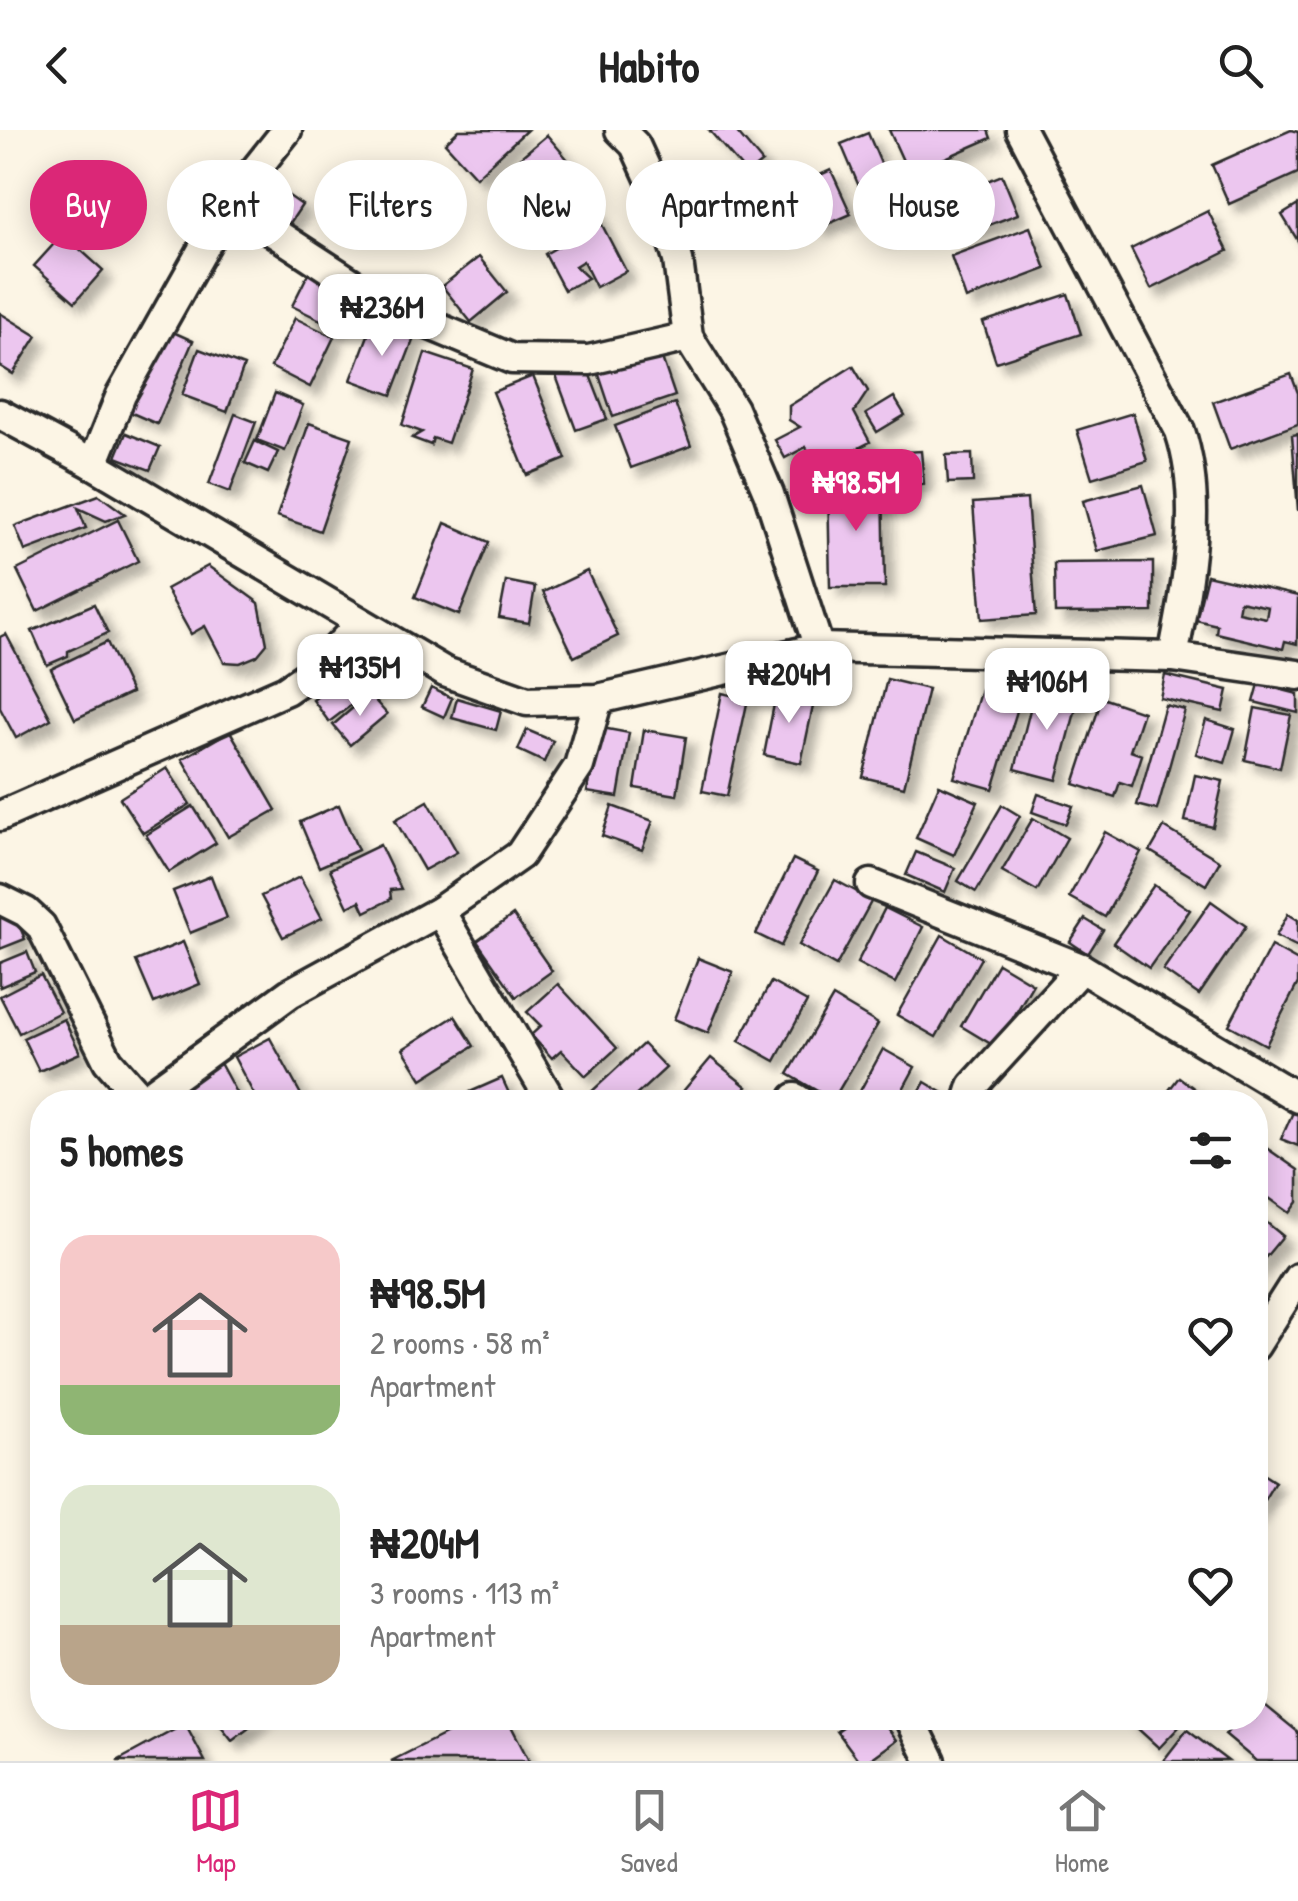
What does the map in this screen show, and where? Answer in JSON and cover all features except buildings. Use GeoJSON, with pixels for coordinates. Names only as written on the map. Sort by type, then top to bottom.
{"type":"FeatureCollection","features":[{"type":"Feature","properties":{"kind":"street"},"geometry":{"type":"LineString","coordinates":[[263,160],[286,130]]}},
{"type":"Feature","properties":{"kind":"street"},"geometry":{"type":"LineString","coordinates":[[620,130],[635,145],[660,200],[678,260],[688,337],[733,409],[769,494],[819,648]]}},
{"type":"Feature","properties":{"kind":"street"},"geometry":{"type":"LineString","coordinates":[[1021,130],[1180,431],[1190,462],[1192,498],[1186,592],[1173,657]]}},
{"type":"Feature","properties":{"kind":"street"},"geometry":{"type":"LineString","coordinates":[[294,245],[390,308],[512,359],[590,360],[688,337]]}},
{"type":"Feature","properties":{"kind":"street"},"geometry":{"type":"LineString","coordinates":[[93,464],[120,394],[203,250]]}},
{"type":"Feature","properties":{"kind":"street"},"geometry":{"type":"LineString","coordinates":[[0,414],[93,464],[445,672],[527,701],[598,699],[819,648],[1173,657],[1298,675]]}},
{"type":"Feature","properties":{"kind":"street"},"geometry":{"type":"LineString","coordinates":[[0,816],[286,690],[318,668],[360,624]]}},
{"type":"Feature","properties":{"kind":"street"},"geometry":{"type":"LineString","coordinates":[[159,1090],[290,992],[440,911],[520,855],[579,766],[598,699]]}},
{"type":"Feature","properties":{"kind":"street"},"geometry":{"type":"LineString","coordinates":[[871,884],[1081,968],[1298,1098]]}},
{"type":"Feature","properties":{"kind":"street"},"geometry":{"type":"LineString","coordinates":[[0,899],[26,912],[41,926],[108,1061],[134,1090]]}},
{"type":"Feature","properties":{"kind":"street"},"geometry":{"type":"LineString","coordinates":[[440,911],[545,1090]]}},
{"type":"Feature","properties":{"kind":"street"},"geometry":{"type":"LineString","coordinates":[[972,1090],[1081,968]]}},
{"type":"Feature","properties":{"kind":"street"},"geometry":{"type":"LineString","coordinates":[[1268,1325],[1298,1278]]}},
{"type":"Feature","properties":{"kind":"street"},"geometry":{"type":"LineString","coordinates":[[916,1730],[931,1761]]}}]}
